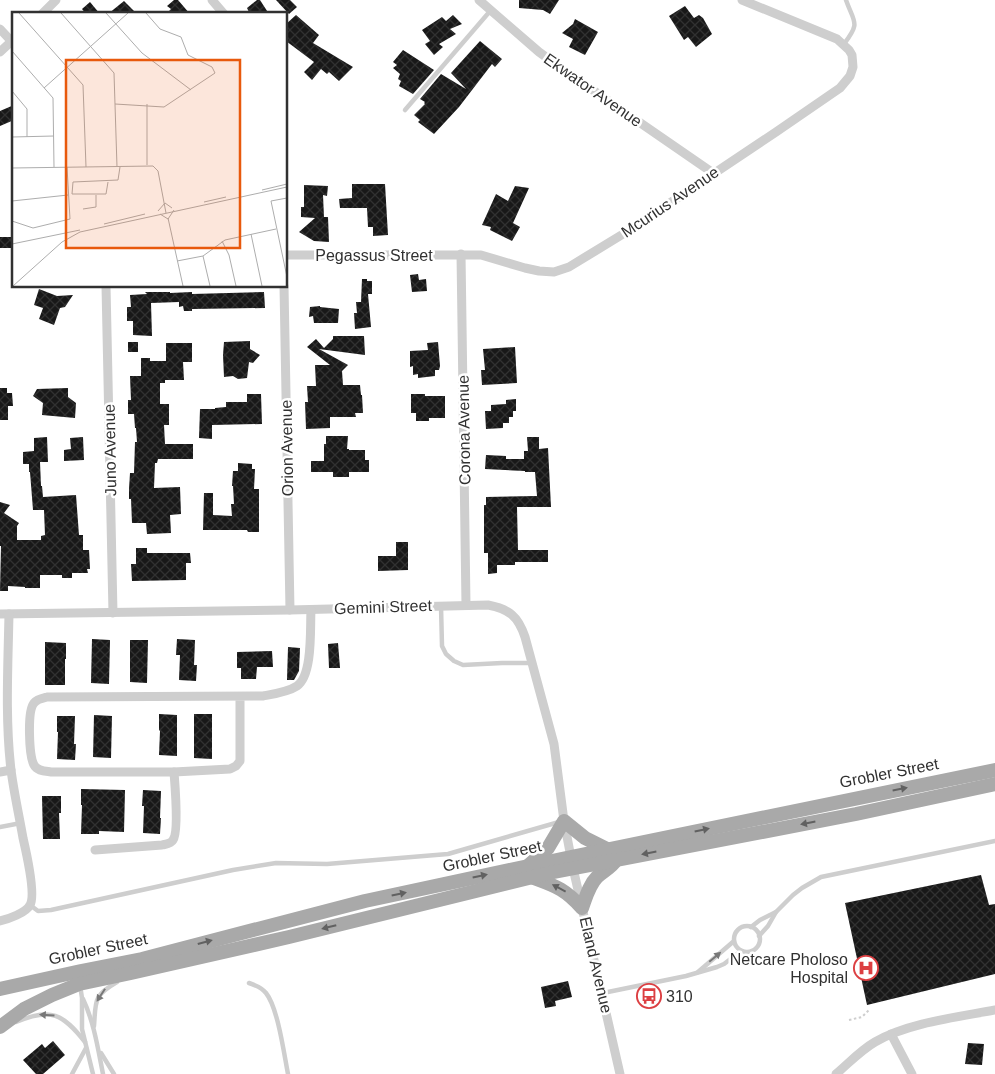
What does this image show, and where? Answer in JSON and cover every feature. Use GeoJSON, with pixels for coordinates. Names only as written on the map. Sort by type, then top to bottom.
{"type":"FeatureCollection","features":[{"type":"Feature","properties":{"kind":"main road","name":"Grobler Street"},"geometry":{"type":"LineString","coordinates":[[80,984],[288,937],[529,872],[995,770]]}},
{"type":"Feature","properties":{"kind":"main road","name":"Grobler Street"},"geometry":{"type":"LineString","coordinates":[[612,854],[856,814],[995,784]]}},
{"type":"Feature","properties":{"kind":"main road"},"geometry":{"type":"LineString","coordinates":[[564,821],[585,838],[612,854],[613,865],[594,881],[582,908],[559,887],[529,872],[548,848],[564,821]]}},
{"type":"Feature","properties":{"kind":"main road","name":"Grobler Street"},"geometry":{"type":"LineString","coordinates":[[0,989],[158,954],[365,901],[529,872]]}},
{"type":"Feature","properties":{"kind":"main road"},"geometry":{"type":"LineString","coordinates":[[0,1027],[24,1009],[52,994],[91,979],[146,963],[158,954]]}},
{"type":"Feature","properties":{"kind":"main road"},"geometry":{"type":"LineString","coordinates":[[0,994],[80,984]]}},
{"type":"Feature","properties":{"kind":"street"},"geometry":{"type":"LineString","coordinates":[[44,12],[56,0]]}},
{"type":"Feature","properties":{"kind":"street"},"geometry":{"type":"LineString","coordinates":[[212,0],[222,12]]}},
{"type":"Feature","properties":{"kind":"street","name":"Ekwator Avenue"},"geometry":{"type":"LineString","coordinates":[[479,0],[539,52],[568,74],[713,173]]}},
{"type":"Feature","properties":{"kind":"street"},"geometry":{"type":"LineString","coordinates":[[742,0],[837,39],[844,44]]}},
{"type":"Feature","properties":{"kind":"street"},"geometry":{"type":"LineString","coordinates":[[0,28],[12,41]]}},
{"type":"Feature","properties":{"kind":"street"},"geometry":{"type":"LineString","coordinates":[[0,52],[12,43]]}},
{"type":"Feature","properties":{"kind":"street","name":"Mcurius Avenue"},"geometry":{"type":"LineString","coordinates":[[461,254],[481,254],[539,271],[554,272],[569,267],[840,88],[850,76],[852,67],[852,55],[844,44]]}},
{"type":"Feature","properties":{"kind":"street","name":"Pegassus Street"},"geometry":{"type":"LineString","coordinates":[[288,255],[461,254]]}},
{"type":"Feature","properties":{"kind":"street","name":"Corona Avenue"},"geometry":{"type":"LineString","coordinates":[[461,254],[466,605]]}},
{"type":"Feature","properties":{"kind":"street","name":"Juno Avenue"},"geometry":{"type":"LineString","coordinates":[[106,288],[113,613]]}},
{"type":"Feature","properties":{"kind":"street","name":"Orion Avenue"},"geometry":{"type":"LineString","coordinates":[[284,288],[290,610]]}},
{"type":"Feature","properties":{"kind":"street","name":"Gemini Street"},"geometry":{"type":"LineString","coordinates":[[5,614],[311,610],[466,605],[500,607],[516,618],[522,627],[554,744],[564,821],[572,862]]}},
{"type":"Feature","properties":{"kind":"street"},"geometry":{"type":"LineString","coordinates":[[240,696],[240,761],[230,769],[174,772],[51,772],[40,770],[34,765],[31,755],[30,738],[31,708],[38,700],[48,697],[240,696],[275,694],[298,685],[302,681],[308,664],[311,610]]}},
{"type":"Feature","properties":{"kind":"street"},"geometry":{"type":"LineString","coordinates":[[0,921],[25,910],[30,905],[32,899],[31,881],[11,770],[5,614]]}},
{"type":"Feature","properties":{"kind":"street"},"geometry":{"type":"LineString","coordinates":[[0,772],[11,770]]}},
{"type":"Feature","properties":{"kind":"street"},"geometry":{"type":"LineString","coordinates":[[96,850],[162,845],[172,841],[175,836],[176,825],[174,772]]}},
{"type":"Feature","properties":{"kind":"street","name":"Eland Avenue"},"geometry":{"type":"LineString","coordinates":[[572,862],[620,1074]]}},
{"type":"Feature","properties":{"kind":"street"},"geometry":{"type":"LineString","coordinates":[[836,1074],[875,1042],[891,1034],[922,1024],[995,1010]]}},
{"type":"Feature","properties":{"kind":"street"},"geometry":{"type":"LineString","coordinates":[[891,1034],[912,1074]]}},
{"type":"Feature","properties":{"kind":"lane"},"geometry":{"type":"LineString","coordinates":[[844,44],[853,33],[855,26],[846,0]]}},
{"type":"Feature","properties":{"kind":"lane"},"geometry":{"type":"LineString","coordinates":[[405,110],[491,10]]}},
{"type":"Feature","properties":{"kind":"lane"},"geometry":{"type":"LineString","coordinates":[[441,606],[442,646],[446,654],[454,661],[463,665],[532,663]]}},
{"type":"Feature","properties":{"kind":"lane"},"geometry":{"type":"LineString","coordinates":[[30,905],[38,911],[52,910],[233,870],[276,863],[327,864],[448,854],[564,821]]}},
{"type":"Feature","properties":{"kind":"lane"},"geometry":{"type":"LineString","coordinates":[[0,827],[21,823]]}},
{"type":"Feature","properties":{"kind":"lane"},"geometry":{"type":"LineString","coordinates":[[759,936],[768,926],[776,912],[793,895],[821,877],[995,841]]}},
{"type":"Feature","properties":{"kind":"lane"},"geometry":{"type":"LineString","coordinates":[[751,927],[776,912]]}},
{"type":"Feature","properties":{"kind":"lane"},"geometry":{"type":"LineString","coordinates":[[751,927],[758,932],[759,944],[753,951],[741,951],[737,948],[734,936],[738,929],[751,927]]}},
{"type":"Feature","properties":{"kind":"lane"},"geometry":{"type":"LineString","coordinates":[[697,973],[734,941]]}},
{"type":"Feature","properties":{"kind":"lane"},"geometry":{"type":"LineString","coordinates":[[602,993],[697,973],[724,964],[741,951]]}},
{"type":"Feature","properties":{"kind":"lane"},"geometry":{"type":"LineString","coordinates":[[94,1032],[98,996],[105,988],[131,973]]}},
{"type":"Feature","properties":{"kind":"lane"},"geometry":{"type":"LineString","coordinates":[[249,983],[258,986],[265,992],[270,1001],[278,1024],[288,1074]]}},
{"type":"Feature","properties":{"kind":"lane"},"geometry":{"type":"LineString","coordinates":[[80,984],[82,998],[81,1024],[93,1074]]}},
{"type":"Feature","properties":{"kind":"lane"},"geometry":{"type":"LineString","coordinates":[[82,998],[89,1012],[99,1050],[102,1074]]}},
{"type":"Feature","properties":{"kind":"lane"},"geometry":{"type":"LineString","coordinates":[[0,1031],[25,1018],[38,1015],[54,1015],[70,1024],[85,1045]]}},
{"type":"Feature","properties":{"kind":"lane"},"geometry":{"type":"LineString","coordinates":[[72,1074],[85,1045]]}},
{"type":"Feature","properties":{"kind":"lane"},"geometry":{"type":"LineString","coordinates":[[99,1050],[114,1074]]}},
{"type":"Feature","properties":{"kind":"path"},"geometry":{"type":"LineString","coordinates":[[849,1020],[862,1017],[870,1009]]}},
{"type":"Feature","properties":{"kind":"building"},"geometry":{"type":"Polygon","coordinates":[[[174,0],[178,0],[188,12],[168,12],[171,9],[167,6],[174,0]]]}},
{"type":"Feature","properties":{"kind":"building"},"geometry":{"type":"Polygon","coordinates":[[[257,0],[260,0],[268,12],[249,12],[247,8],[257,0]]]}},
{"type":"Feature","properties":{"kind":"building"},"geometry":{"type":"Polygon","coordinates":[[[276,0],[290,0],[297,7],[289,14],[276,0]]]}},
{"type":"Feature","properties":{"kind":"building"},"geometry":{"type":"Polygon","coordinates":[[[519,0],[559,0],[550,14],[543,10],[519,8],[519,0]]]}},
{"type":"Feature","properties":{"kind":"building"},"geometry":{"type":"Polygon","coordinates":[[[124,1],[135,12],[110,12],[124,1]]]}},
{"type":"Feature","properties":{"kind":"building"},"geometry":{"type":"Polygon","coordinates":[[[90,2],[98,12],[84,12],[82,9],[90,2]]]}},
{"type":"Feature","properties":{"kind":"building"},"geometry":{"type":"Polygon","coordinates":[[[685,6],[694,18],[699,15],[703,18],[712,34],[696,47],[688,37],[684,40],[669,16],[685,6]]]}},
{"type":"Feature","properties":{"kind":"building"},"geometry":{"type":"Polygon","coordinates":[[[296,15],[319,35],[313,43],[353,67],[339,81],[329,72],[327,74],[321,69],[312,80],[304,72],[314,62],[288,42],[288,22],[296,15]]]}},
{"type":"Feature","properties":{"kind":"building"},"geometry":{"type":"Polygon","coordinates":[[[453,15],[462,24],[450,29],[456,34],[439,44],[443,47],[434,55],[425,44],[430,41],[422,30],[442,17],[446,21],[453,15]]]}},
{"type":"Feature","properties":{"kind":"building"},"geometry":{"type":"Polygon","coordinates":[[[575,19],[598,32],[585,55],[569,47],[573,39],[562,33],[573,24],[575,19]]]}},
{"type":"Feature","properties":{"kind":"building"},"geometry":{"type":"Polygon","coordinates":[[[480,41],[502,59],[495,67],[492,64],[459,107],[434,134],[418,122],[420,120],[414,115],[425,104],[420,99],[441,74],[466,89],[451,73],[480,41]]]}},
{"type":"Feature","properties":{"kind":"building"},"geometry":{"type":"Polygon","coordinates":[[[403,50],[434,70],[413,94],[399,86],[401,81],[398,79],[400,74],[393,68],[397,65],[393,62],[403,50]]]}},
{"type":"Feature","properties":{"kind":"building"},"geometry":{"type":"Polygon","coordinates":[[[12,106],[12,121],[0,126],[0,111],[12,106]]]}},
{"type":"Feature","properties":{"kind":"building"},"geometry":{"type":"Polygon","coordinates":[[[352,184],[385,184],[388,235],[373,236],[373,227],[368,227],[367,208],[340,208],[339,199],[352,198],[352,184]]]}},
{"type":"Feature","properties":{"kind":"building"},"geometry":{"type":"Polygon","coordinates":[[[304,185],[328,186],[327,196],[323,195],[324,217],[328,217],[329,242],[314,241],[299,232],[315,218],[301,217],[301,207],[304,207],[304,185]]]}},
{"type":"Feature","properties":{"kind":"building"},"geometry":{"type":"Polygon","coordinates":[[[515,186],[529,188],[513,223],[520,227],[512,241],[490,230],[491,227],[482,225],[496,194],[508,201],[515,186]]]}},
{"type":"Feature","properties":{"kind":"building"},"geometry":{"type":"Polygon","coordinates":[[[0,237],[12,237],[12,248],[0,248],[0,237]]]}},
{"type":"Feature","properties":{"kind":"building"},"geometry":{"type":"Polygon","coordinates":[[[418,274],[419,280],[426,279],[427,291],[412,292],[410,275],[418,274]]]}},
{"type":"Feature","properties":{"kind":"building"},"geometry":{"type":"Polygon","coordinates":[[[362,279],[372,281],[372,294],[368,294],[371,327],[355,329],[354,313],[357,313],[356,302],[361,302],[362,279]]]}},
{"type":"Feature","properties":{"kind":"building"},"geometry":{"type":"Polygon","coordinates":[[[39,289],[57,296],[73,295],[65,307],[60,308],[54,325],[39,319],[43,308],[34,305],[39,289]]]}},
{"type":"Feature","properties":{"kind":"building"},"geometry":{"type":"Polygon","coordinates":[[[145,292],[192,292],[192,294],[264,292],[265,308],[192,309],[192,311],[184,311],[183,306],[179,307],[179,302],[151,303],[152,336],[133,335],[133,321],[127,321],[127,307],[131,307],[130,295],[147,294],[145,292]]]}},
{"type":"Feature","properties":{"kind":"building"},"geometry":{"type":"Polygon","coordinates":[[[320,306],[339,309],[338,323],[314,323],[313,316],[309,317],[310,307],[320,306]]]}},
{"type":"Feature","properties":{"kind":"building"},"geometry":{"type":"Polygon","coordinates":[[[333,336],[364,336],[365,355],[319,349],[348,365],[342,371],[343,385],[360,385],[363,413],[355,413],[356,417],[330,417],[330,428],[306,429],[305,402],[308,402],[307,386],[316,386],[315,365],[330,365],[307,347],[316,339],[324,348],[333,339],[333,336]]]}},
{"type":"Feature","properties":{"kind":"building"},"geometry":{"type":"Polygon","coordinates":[[[250,341],[250,349],[260,355],[253,363],[249,362],[247,378],[224,377],[224,342],[250,341]]]}},
{"type":"Feature","properties":{"kind":"building"},"geometry":{"type":"Polygon","coordinates":[[[128,342],[138,342],[138,352],[128,352],[128,342]]]}},
{"type":"Feature","properties":{"kind":"building"},"geometry":{"type":"Polygon","coordinates":[[[438,342],[440,366],[439,370],[435,370],[435,376],[418,378],[418,374],[413,375],[413,366],[410,367],[410,351],[428,350],[427,343],[438,342]]]}},
{"type":"Feature","properties":{"kind":"building"},"geometry":{"type":"Polygon","coordinates":[[[166,343],[192,343],[192,362],[183,362],[184,380],[165,380],[165,383],[160,383],[160,404],[169,404],[169,425],[164,425],[165,444],[193,444],[193,459],[158,459],[157,463],[155,463],[154,488],[180,487],[181,514],[170,515],[171,533],[147,534],[146,523],[132,523],[131,499],[129,499],[130,473],[134,473],[135,442],[137,442],[134,414],[128,414],[128,400],[131,400],[130,376],[141,376],[141,358],[150,358],[150,361],[166,361],[166,343]]]}},
{"type":"Feature","properties":{"kind":"building"},"geometry":{"type":"Polygon","coordinates":[[[515,347],[517,383],[482,385],[481,370],[485,370],[483,349],[515,347]]]}},
{"type":"Feature","properties":{"kind":"building"},"geometry":{"type":"Polygon","coordinates":[[[0,388],[7,388],[7,393],[12,393],[13,406],[8,406],[8,420],[0,420],[0,388]]]}},
{"type":"Feature","properties":{"kind":"building"},"geometry":{"type":"Polygon","coordinates":[[[68,388],[68,397],[76,403],[75,418],[42,415],[43,403],[33,396],[37,389],[68,388]]]}},
{"type":"Feature","properties":{"kind":"building"},"geometry":{"type":"Polygon","coordinates":[[[247,394],[261,394],[262,424],[212,425],[212,439],[199,438],[200,409],[226,407],[226,402],[247,402],[247,394]]]}},
{"type":"Feature","properties":{"kind":"building"},"geometry":{"type":"Polygon","coordinates":[[[411,394],[445,396],[445,418],[429,418],[429,421],[416,421],[416,413],[411,413],[411,394]]]}},
{"type":"Feature","properties":{"kind":"building"},"geometry":{"type":"Polygon","coordinates":[[[516,399],[516,411],[513,411],[513,417],[509,417],[509,423],[503,423],[503,428],[486,429],[485,411],[491,411],[491,405],[506,404],[506,400],[516,399]]]}},
{"type":"Feature","properties":{"kind":"building"},"geometry":{"type":"Polygon","coordinates":[[[326,436],[348,436],[347,449],[365,450],[365,460],[369,460],[369,472],[349,472],[349,477],[333,477],[333,472],[311,472],[311,461],[324,461],[326,436]]]}},
{"type":"Feature","properties":{"kind":"building"},"geometry":{"type":"Polygon","coordinates":[[[47,437],[48,462],[40,462],[43,497],[76,495],[79,535],[83,535],[83,550],[89,550],[90,569],[87,569],[88,573],[72,573],[72,578],[62,578],[62,575],[40,575],[40,588],[8,586],[8,591],[0,591],[0,502],[10,505],[4,513],[19,523],[17,526],[17,540],[41,540],[41,536],[45,535],[44,510],[33,510],[29,464],[23,464],[23,452],[34,451],[34,438],[47,437]]]}},
{"type":"Feature","properties":{"kind":"building"},"geometry":{"type":"Polygon","coordinates":[[[83,437],[84,460],[64,461],[64,450],[71,449],[70,438],[83,437]]]}},
{"type":"Feature","properties":{"kind":"building"},"geometry":{"type":"Polygon","coordinates":[[[527,437],[539,437],[539,449],[548,448],[551,507],[517,507],[518,550],[548,550],[548,562],[515,562],[515,565],[497,565],[497,573],[488,574],[488,553],[484,553],[484,505],[486,505],[486,497],[537,496],[535,472],[485,469],[486,455],[506,456],[506,459],[524,459],[524,451],[528,451],[527,437]]]}},
{"type":"Feature","properties":{"kind":"building"},"geometry":{"type":"Polygon","coordinates":[[[238,463],[252,464],[252,469],[255,469],[254,489],[259,489],[259,532],[248,532],[247,530],[203,530],[204,493],[213,493],[213,515],[232,516],[231,504],[234,504],[233,471],[238,471],[238,463]]]}},
{"type":"Feature","properties":{"kind":"building"},"geometry":{"type":"Polygon","coordinates":[[[396,542],[408,542],[408,570],[378,571],[378,556],[396,556],[396,542]]]}},
{"type":"Feature","properties":{"kind":"building"},"geometry":{"type":"Polygon","coordinates":[[[136,548],[147,548],[147,553],[190,553],[191,563],[186,563],[186,580],[132,581],[131,564],[136,564],[136,548]]]}},
{"type":"Feature","properties":{"kind":"building"},"geometry":{"type":"Polygon","coordinates":[[[92,639],[110,640],[109,684],[91,683],[92,639]]]}},
{"type":"Feature","properties":{"kind":"building"},"geometry":{"type":"Polygon","coordinates":[[[177,639],[195,640],[194,665],[197,665],[196,681],[179,680],[180,655],[176,655],[177,639]]]}},
{"type":"Feature","properties":{"kind":"building"},"geometry":{"type":"Polygon","coordinates":[[[130,640],[148,640],[147,683],[130,682],[130,640]]]}},
{"type":"Feature","properties":{"kind":"building"},"geometry":{"type":"Polygon","coordinates":[[[45,642],[66,643],[65,685],[45,685],[45,642]]]}},
{"type":"Feature","properties":{"kind":"building"},"geometry":{"type":"Polygon","coordinates":[[[338,643],[340,668],[329,668],[328,644],[338,643]]]}},
{"type":"Feature","properties":{"kind":"building"},"geometry":{"type":"Polygon","coordinates":[[[288,647],[300,648],[299,671],[294,680],[287,680],[288,647]]]}},
{"type":"Feature","properties":{"kind":"building"},"geometry":{"type":"Polygon","coordinates":[[[272,651],[273,667],[257,667],[256,679],[241,679],[241,668],[237,668],[237,652],[272,651]]]}},
{"type":"Feature","properties":{"kind":"building"},"geometry":{"type":"Polygon","coordinates":[[[159,714],[177,715],[177,756],[159,755],[159,714]]]}},
{"type":"Feature","properties":{"kind":"building"},"geometry":{"type":"Polygon","coordinates":[[[194,714],[212,714],[212,759],[194,758],[194,714]]]}},
{"type":"Feature","properties":{"kind":"building"},"geometry":{"type":"Polygon","coordinates":[[[94,715],[112,716],[111,758],[93,757],[94,715]]]}},
{"type":"Feature","properties":{"kind":"building"},"geometry":{"type":"Polygon","coordinates":[[[57,716],[75,716],[75,760],[57,759],[57,716]]]}},
{"type":"Feature","properties":{"kind":"building"},"geometry":{"type":"Polygon","coordinates":[[[81,789],[125,790],[124,832],[99,831],[99,834],[81,834],[81,789]]]}},
{"type":"Feature","properties":{"kind":"building"},"geometry":{"type":"Polygon","coordinates":[[[143,790],[161,791],[160,834],[143,833],[143,790]]]}},
{"type":"Feature","properties":{"kind":"building"},"geometry":{"type":"Polygon","coordinates":[[[42,796],[61,796],[61,813],[59,813],[60,839],[43,839],[42,796]]]}},
{"type":"Feature","properties":{"kind":"building"},"geometry":{"type":"Polygon","coordinates":[[[981,875],[989,905],[995,904],[995,974],[867,1005],[845,903],[981,875]]]}},
{"type":"Feature","properties":{"kind":"building"},"geometry":{"type":"Polygon","coordinates":[[[568,981],[572,997],[555,1001],[556,1006],[545,1008],[541,987],[568,981]]]}},
{"type":"Feature","properties":{"kind":"building"},"geometry":{"type":"Polygon","coordinates":[[[53,1041],[65,1055],[43,1074],[36,1074],[23,1060],[42,1044],[45,1048],[53,1041]]]}},
{"type":"Feature","properties":{"kind":"building"},"geometry":{"type":"Polygon","coordinates":[[[968,1043],[984,1044],[982,1065],[965,1064],[968,1043]]]}},
{"type":"Feature","properties":{"kind":"place","name":"Netcare Pholoso Hospital"},"geometry":{"type":"Point","coordinates":[866,968]}},
{"type":"Feature","properties":{"kind":"place","name":"310"},"geometry":{"type":"Point","coordinates":[649,996]}}]}
